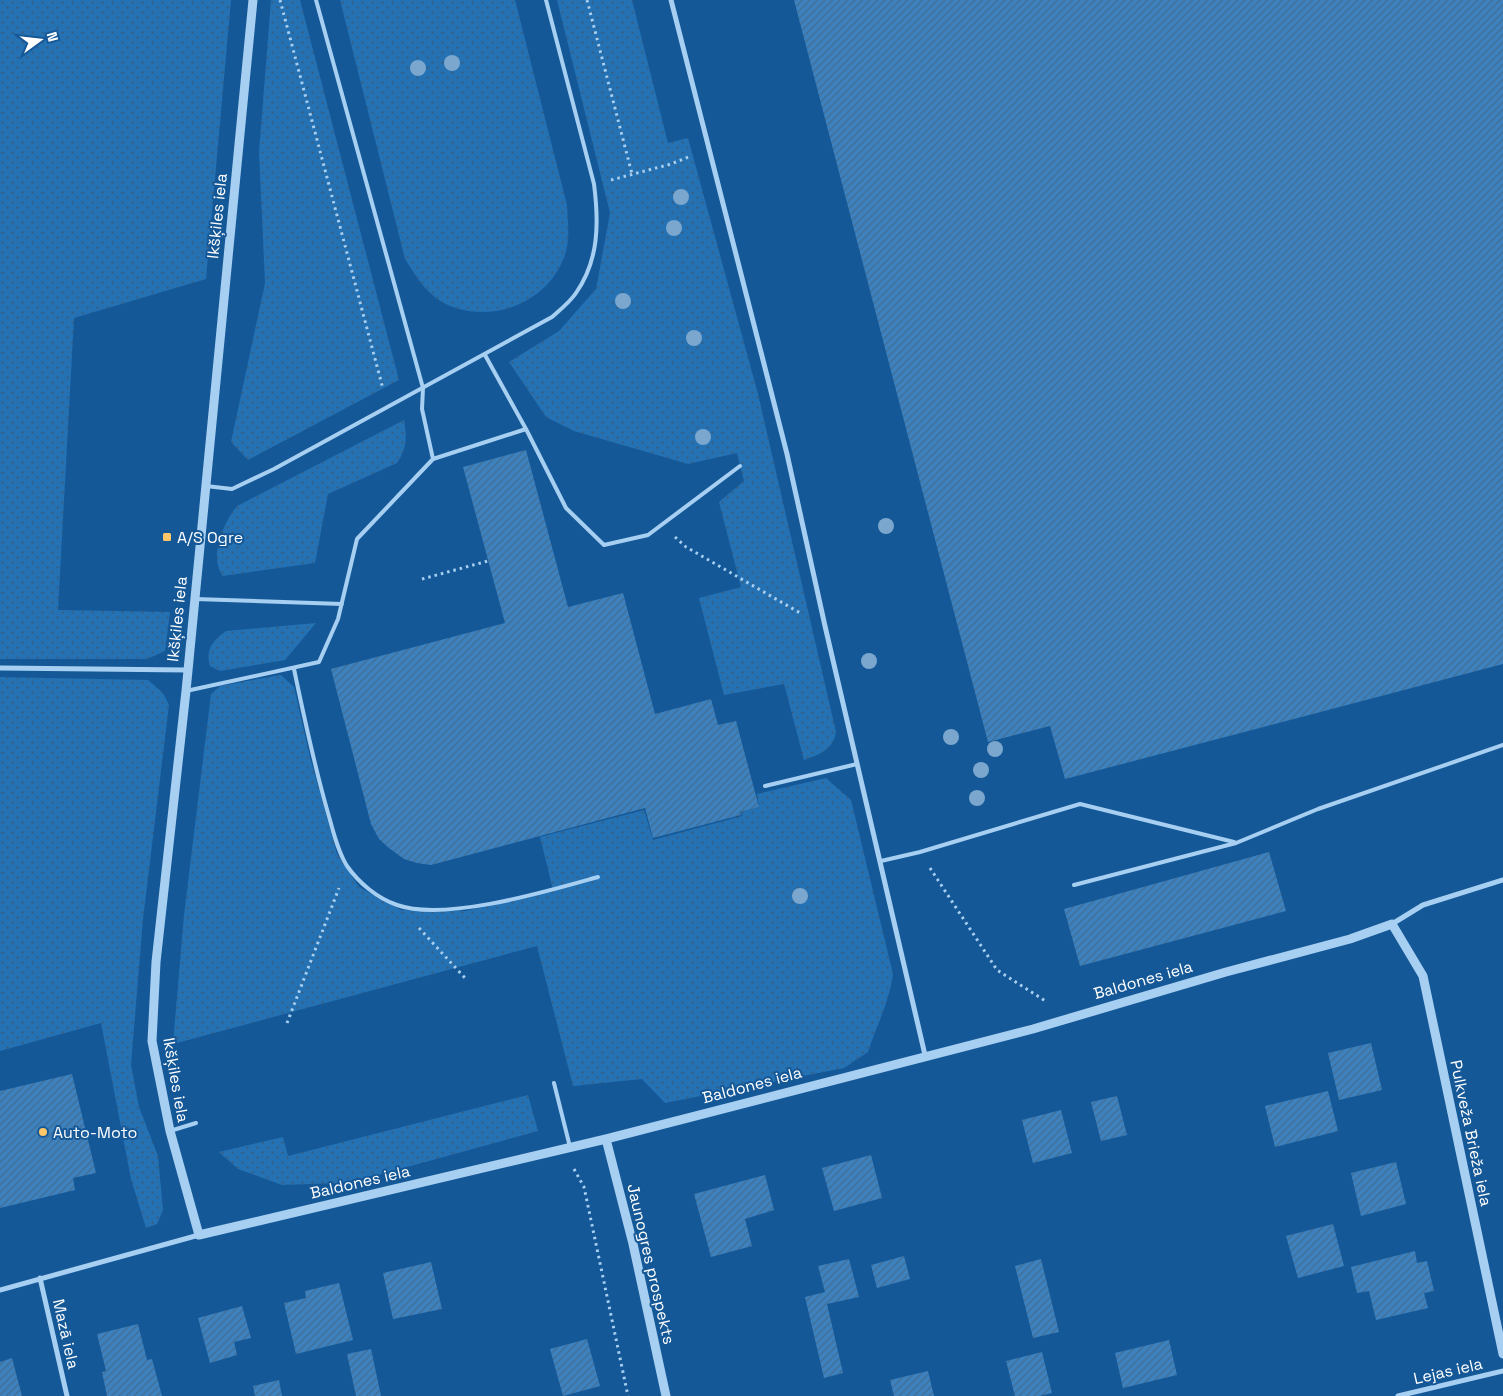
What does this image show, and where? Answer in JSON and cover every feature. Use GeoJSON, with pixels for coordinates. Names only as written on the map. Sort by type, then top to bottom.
{"type":"FeatureCollection","features":[{"type":"Feature","properties":{"kind":"street","name":"Ikšķiles iela"},"geometry":{"type":"LineString","coordinates":[[199,1235],[170,1131],[152,1041],[156,962],[186,691],[253,0]]}},
{"type":"Feature","properties":{"kind":"street"},"geometry":{"type":"LineString","coordinates":[[671,0],[787,454],[925,1055]]}},
{"type":"Feature","properties":{"kind":"street"},"geometry":{"type":"LineString","coordinates":[[0,668],[187,670]]}},
{"type":"Feature","properties":{"kind":"street","name":"Baldones iela"},"geometry":{"type":"LineString","coordinates":[[0,1290],[199,1235],[567,1148],[925,1055],[1033,1029],[1078,1014],[1350,939],[1392,924],[1423,905],[1503,880]]}},
{"type":"Feature","properties":{"kind":"street","name":"Pulkveža Brieža iela"},"geometry":{"type":"LineString","coordinates":[[1392,924],[1423,976],[1503,1354]]}},
{"type":"Feature","properties":{"kind":"street","name":"Jaunogres prospekts"},"geometry":{"type":"LineString","coordinates":[[606,1138],[633,1244],[666,1396]]}},
{"type":"Feature","properties":{"kind":"street","name":"Mazā iela"},"geometry":{"type":"LineString","coordinates":[[40,1278],[67,1396]]}},
{"type":"Feature","properties":{"kind":"street","name":"Lejas iela"},"geometry":{"type":"LineString","coordinates":[[1398,1396],[1503,1371]]}},
{"type":"Feature","properties":{"kind":"lane"},"geometry":{"type":"LineString","coordinates":[[316,0],[423,388],[422,409],[433,459]]}},
{"type":"Feature","properties":{"kind":"lane"},"geometry":{"type":"LineString","coordinates":[[206,486],[232,489],[274,470],[552,318],[576,294],[592,265],[597,238],[597,208],[594,184],[546,0]]}},
{"type":"Feature","properties":{"kind":"lane"},"geometry":{"type":"LineString","coordinates":[[485,355],[526,429],[566,508],[604,545],[648,535],[740,466]]}},
{"type":"Feature","properties":{"kind":"lane"},"geometry":{"type":"LineString","coordinates":[[186,691],[320,662],[338,619],[358,539],[433,459],[526,429]]}},
{"type":"Feature","properties":{"kind":"lane"},"geometry":{"type":"LineString","coordinates":[[195,599],[342,604]]}},
{"type":"Feature","properties":{"kind":"lane"},"geometry":{"type":"LineString","coordinates":[[294,669],[326,805],[339,850],[348,866],[365,887],[398,906],[425,909],[474,907],[598,877]]}},
{"type":"Feature","properties":{"kind":"lane"},"geometry":{"type":"LineString","coordinates":[[1074,885],[1236,842],[1318,809],[1503,746]]}},
{"type":"Feature","properties":{"kind":"lane"},"geometry":{"type":"LineString","coordinates":[[765,786],[857,764]]}},
{"type":"Feature","properties":{"kind":"lane"},"geometry":{"type":"LineString","coordinates":[[881,861],[920,852],[1080,804],[1236,842]]}},
{"type":"Feature","properties":{"kind":"lane"},"geometry":{"type":"LineString","coordinates":[[554,1083],[567,1148]]}},
{"type":"Feature","properties":{"kind":"lane"},"geometry":{"type":"LineString","coordinates":[[170,1131],[196,1124]]}},
{"type":"Feature","properties":{"kind":"path"},"geometry":{"type":"LineString","coordinates":[[280,0],[388,409]]}},
{"type":"Feature","properties":{"kind":"path"},"geometry":{"type":"LineString","coordinates":[[587,0],[632,174]]}},
{"type":"Feature","properties":{"kind":"path"},"geometry":{"type":"LineString","coordinates":[[594,184],[671,164]]}},
{"type":"Feature","properties":{"kind":"path"},"geometry":{"type":"LineString","coordinates":[[661,526],[686,547],[825,626]]}},
{"type":"Feature","properties":{"kind":"path"},"geometry":{"type":"LineString","coordinates":[[422,579],[488,561]]}},
{"type":"Feature","properties":{"kind":"path"},"geometry":{"type":"LineString","coordinates":[[920,852],[997,970],[1044,1001],[1078,1014]]}},
{"type":"Feature","properties":{"kind":"path"},"geometry":{"type":"LineString","coordinates":[[287,1023],[348,866]]}},
{"type":"Feature","properties":{"kind":"path"},"geometry":{"type":"LineString","coordinates":[[398,906],[465,978]]}},
{"type":"Feature","properties":{"kind":"path"},"geometry":{"type":"LineString","coordinates":[[567,1148],[584,1187],[628,1396]]}},
{"type":"Feature","properties":{"kind":"shaded area"},"geometry":{"type":"Polygon","coordinates":[[[0,0],[231,0],[206,279],[74,318],[58,610],[170,612],[165,651],[147,659],[0,659],[0,0]]]}},
{"type":"Feature","properties":{"kind":"shaded area"},"geometry":{"type":"Polygon","coordinates":[[[271,0],[300,0],[399,380],[248,460],[231,442],[265,283],[259,152],[271,0]]]}},
{"type":"Feature","properties":{"kind":"shaded area"},"geometry":{"type":"Polygon","coordinates":[[[340,0],[515,0],[567,205],[568,227],[567,248],[562,262],[553,278],[527,300],[511,308],[494,311],[476,312],[459,309],[442,302],[430,293],[405,259],[340,0]]]}},
{"type":"Feature","properties":{"kind":"shaded area"},"geometry":{"type":"Polygon","coordinates":[[[557,0],[632,0],[668,143],[688,138],[758,394],[836,732],[829,747],[804,760],[784,684],[724,695],[699,598],[741,587],[719,502],[744,481],[737,453],[688,464],[574,431],[546,417],[509,362],[559,331],[596,289],[610,213],[557,0]]]}},
{"type":"Feature","properties":{"kind":"shaded area"},"geometry":{"type":"Polygon","coordinates":[[[404,420],[405,442],[403,452],[397,463],[328,494],[315,563],[223,576],[217,559],[219,540],[227,521],[237,506],[404,420]]]}},
{"type":"Feature","properties":{"kind":"shaded area"},"geometry":{"type":"Polygon","coordinates":[[[316,623],[285,660],[220,671],[210,666],[209,650],[217,638],[226,631],[316,623]]]}},
{"type":"Feature","properties":{"kind":"shaded area"},"geometry":{"type":"Polygon","coordinates":[[[281,675],[294,687],[310,757],[337,854],[359,887],[401,910],[465,911],[553,890],[540,837],[644,810],[653,840],[742,816],[741,812],[759,807],[757,794],[826,778],[851,800],[893,974],[886,1004],[868,1052],[844,1068],[665,1103],[642,1079],[573,1086],[537,946],[173,1044],[184,915],[211,694],[220,686],[281,675]]]}},
{"type":"Feature","properties":{"kind":"shaded area"},"geometry":{"type":"Polygon","coordinates":[[[0,677],[148,680],[163,693],[169,705],[143,919],[131,1065],[139,1107],[158,1156],[163,1210],[157,1224],[146,1228],[131,1179],[101,1023],[0,1051],[0,677]]]}},
{"type":"Feature","properties":{"kind":"shaded area"},"geometry":{"type":"Polygon","coordinates":[[[528,1095],[538,1131],[378,1175],[339,1183],[282,1185],[238,1169],[219,1152],[283,1137],[288,1156],[528,1095]]]}},
{"type":"Feature","properties":{"kind":"building"},"geometry":{"type":"Polygon","coordinates":[[[794,0],[1503,0],[1503,664],[1065,779],[1050,726],[988,742],[794,0]]]}},
{"type":"Feature","properties":{"kind":"building"},"geometry":{"type":"Polygon","coordinates":[[[526,450],[568,607],[623,593],[655,714],[711,699],[718,725],[736,721],[759,807],[740,812],[741,815],[653,838],[645,808],[431,865],[417,863],[404,859],[389,848],[379,839],[371,824],[331,669],[505,623],[463,467],[526,450]]]}},
{"type":"Feature","properties":{"kind":"building"},"geometry":{"type":"Polygon","coordinates":[[[1269,852],[1286,911],[1080,966],[1064,909],[1269,852]]]}},
{"type":"Feature","properties":{"kind":"building"},"geometry":{"type":"Polygon","coordinates":[[[1371,1043],[1382,1090],[1339,1100],[1328,1053],[1371,1043]]]}},
{"type":"Feature","properties":{"kind":"building","name":"Auto-Moto"},"geometry":{"type":"Polygon","coordinates":[[[72,1074],[96,1173],[73,1178],[75,1190],[0,1208],[0,1091],[72,1074]]]}},
{"type":"Feature","properties":{"kind":"building"},"geometry":{"type":"Polygon","coordinates":[[[1328,1091],[1338,1131],[1275,1147],[1265,1106],[1328,1091]]]}},
{"type":"Feature","properties":{"kind":"building"},"geometry":{"type":"Polygon","coordinates":[[[1117,1096],[1127,1135],[1101,1141],[1091,1102],[1117,1096]]]}},
{"type":"Feature","properties":{"kind":"building"},"geometry":{"type":"Polygon","coordinates":[[[1061,1110],[1072,1153],[1033,1163],[1022,1120],[1061,1110]]]}},
{"type":"Feature","properties":{"kind":"building"},"geometry":{"type":"Polygon","coordinates":[[[871,1155],[882,1198],[834,1211],[822,1168],[871,1155]]]}},
{"type":"Feature","properties":{"kind":"building"},"geometry":{"type":"Polygon","coordinates":[[[1396,1162],[1406,1204],[1361,1216],[1351,1173],[1396,1162]]]}},
{"type":"Feature","properties":{"kind":"building"},"geometry":{"type":"Polygon","coordinates":[[[765,1175],[774,1210],[745,1219],[752,1246],[711,1257],[694,1194],[765,1175]]]}},
{"type":"Feature","properties":{"kind":"building"},"geometry":{"type":"Polygon","coordinates":[[[1333,1224],[1344,1266],[1298,1278],[1286,1236],[1333,1224]]]}},
{"type":"Feature","properties":{"kind":"building"},"geometry":{"type":"Polygon","coordinates":[[[1415,1251],[1417,1263],[1427,1261],[1434,1291],[1424,1293],[1428,1308],[1376,1320],[1369,1291],[1357,1293],[1351,1267],[1415,1251]]]}},
{"type":"Feature","properties":{"kind":"building"},"geometry":{"type":"Polygon","coordinates":[[[904,1256],[910,1279],[877,1288],[871,1265],[904,1256]]]}},
{"type":"Feature","properties":{"kind":"building"},"geometry":{"type":"Polygon","coordinates":[[[849,1259],[859,1297],[827,1304],[843,1373],[824,1378],[805,1297],[825,1292],[818,1266],[849,1259]]]}},
{"type":"Feature","properties":{"kind":"building"},"geometry":{"type":"Polygon","coordinates":[[[1041,1259],[1059,1332],[1033,1338],[1015,1266],[1041,1259]]]}},
{"type":"Feature","properties":{"kind":"building"},"geometry":{"type":"Polygon","coordinates":[[[431,1262],[442,1309],[393,1319],[383,1273],[431,1262]]]}},
{"type":"Feature","properties":{"kind":"building"},"geometry":{"type":"Polygon","coordinates":[[[339,1283],[353,1340],[296,1354],[284,1303],[306,1298],[305,1291],[339,1283]]]}},
{"type":"Feature","properties":{"kind":"building"},"geometry":{"type":"Polygon","coordinates":[[[242,1306],[251,1338],[234,1342],[237,1355],[210,1363],[198,1318],[242,1306]]]}},
{"type":"Feature","properties":{"kind":"building"},"geometry":{"type":"Polygon","coordinates":[[[138,1324],[147,1360],[152,1359],[162,1396],[107,1396],[102,1372],[106,1371],[97,1334],[138,1324]]]}},
{"type":"Feature","properties":{"kind":"building"},"geometry":{"type":"Polygon","coordinates":[[[587,1339],[600,1386],[563,1396],[550,1349],[587,1339]]]}},
{"type":"Feature","properties":{"kind":"building"},"geometry":{"type":"Polygon","coordinates":[[[1169,1340],[1177,1375],[1123,1388],[1115,1353],[1169,1340]]]}},
{"type":"Feature","properties":{"kind":"building"},"geometry":{"type":"Polygon","coordinates":[[[371,1349],[381,1396],[356,1396],[347,1354],[371,1349]]]}},
{"type":"Feature","properties":{"kind":"building"},"geometry":{"type":"Polygon","coordinates":[[[1042,1352],[1052,1393],[1039,1396],[1015,1396],[1006,1361],[1042,1352]]]}},
{"type":"Feature","properties":{"kind":"building"},"geometry":{"type":"Polygon","coordinates":[[[12,1358],[22,1396],[0,1396],[0,1362],[12,1358]]]}},
{"type":"Feature","properties":{"kind":"building"},"geometry":{"type":"Polygon","coordinates":[[[928,1371],[934,1396],[894,1396],[890,1380],[928,1371]]]}},
{"type":"Feature","properties":{"kind":"building"},"geometry":{"type":"Polygon","coordinates":[[[279,1380],[282,1396],[255,1396],[253,1386],[279,1380]]]}},
{"type":"Feature","properties":{"kind":"place","name":"A/S Ogre"},"geometry":{"type":"Point","coordinates":[167,537]}},
{"type":"Feature","properties":{"kind":"place","name":"Auto-Moto"},"geometry":{"type":"Point","coordinates":[43,1132]}}]}
